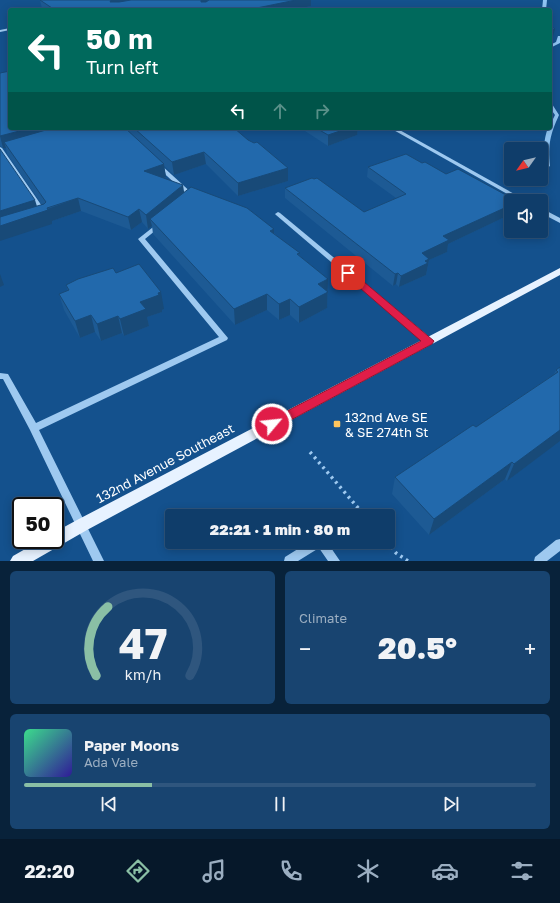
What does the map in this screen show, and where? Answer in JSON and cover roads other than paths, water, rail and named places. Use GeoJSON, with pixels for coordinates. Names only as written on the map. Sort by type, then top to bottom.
{"type":"FeatureCollection","features":[{"type":"Feature","properties":{"kind":"main road","name":"132nd Avenue Southeast"},"geometry":{"type":"LineString","coordinates":[[18,561],[82,525],[560,271]]}},
{"type":"Feature","properties":{"kind":"street"},"geometry":{"type":"LineString","coordinates":[[396,130],[511,194]]}},
{"type":"Feature","properties":{"kind":"street"},"geometry":{"type":"LineString","coordinates":[[10,150],[1,151],[45,215],[38,217]]}},
{"type":"Feature","properties":{"kind":"street"},"geometry":{"type":"LineString","coordinates":[[153,160],[193,197],[187,202]]}},
{"type":"Feature","properties":{"kind":"street"},"geometry":{"type":"LineString","coordinates":[[278,214],[429,341]]}},
{"type":"Feature","properties":{"kind":"street"},"geometry":{"type":"LineString","coordinates":[[548,214],[560,221]]}},
{"type":"Feature","properties":{"kind":"street"},"geometry":{"type":"LineString","coordinates":[[34,428],[224,338],[141,239],[164,220]]}},
{"type":"Feature","properties":{"kind":"street"},"geometry":{"type":"LineString","coordinates":[[0,376],[5,376],[34,428],[99,561]]}},
{"type":"Feature","properties":{"kind":"street"},"geometry":{"type":"LineString","coordinates":[[540,561],[560,544]]}},
{"type":"Feature","properties":{"kind":"street"},"geometry":{"type":"LineString","coordinates":[[289,561],[307,549]]}},
{"type":"Feature","properties":{"kind":"street"},"geometry":{"type":"LineString","coordinates":[[326,549],[335,561]]}},
{"type":"Feature","properties":{"kind":"waterway"},"geometry":{"type":"LineString","coordinates":[[544,8],[545,0]]}},
{"type":"Feature","properties":{"kind":"waterway"},"geometry":{"type":"LineString","coordinates":[[552,46],[558,43],[559,37]]}},
{"type":"Feature","properties":{"kind":"waterway"},"geometry":{"type":"LineString","coordinates":[[552,108],[557,115],[552,126]]}},
{"type":"Feature","properties":{"kind":"waterway"},"geometry":{"type":"LineString","coordinates":[[547,142],[550,130]]}},
{"type":"Feature","properties":{"kind":"place","name":"132nd Ave SE & SE 274th St"},"geometry":{"type":"Point","coordinates":[337,424]}}]}
